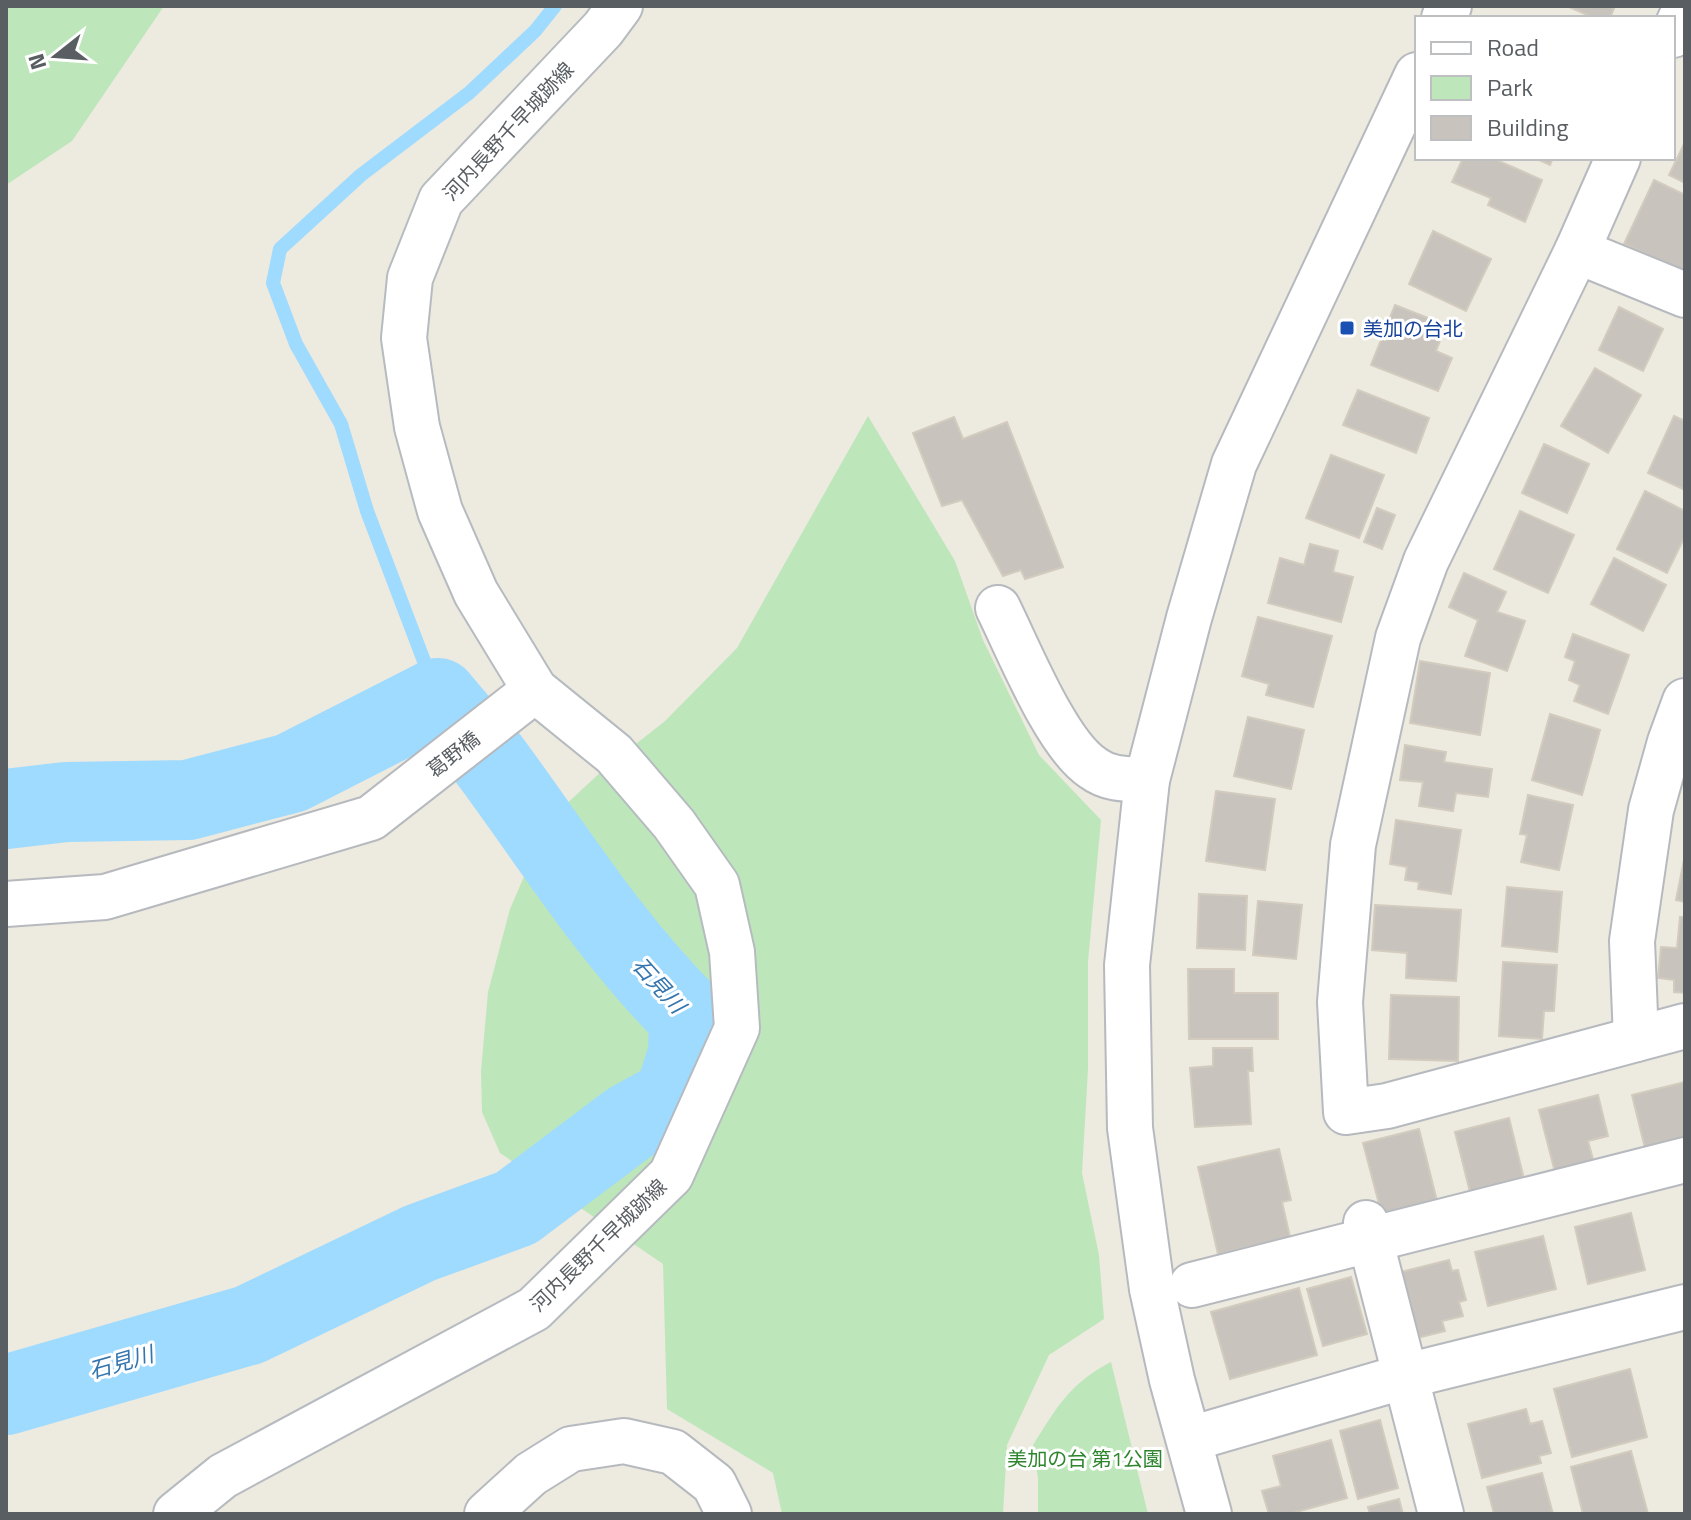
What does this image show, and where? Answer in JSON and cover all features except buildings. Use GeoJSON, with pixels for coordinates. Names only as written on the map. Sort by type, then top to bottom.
{"type":"FeatureCollection","features":[{"type":"Feature","properties":{"kind":"street","name":"河内長野千早城跡線"},"geometry":{"type":"LineString","coordinates":[[176,1514],[223,1476],[534,1309],[671,1175],[737,1028],[732,952],[717,885],[674,824],[614,754],[535,690],[476,593],[440,511],[417,427],[404,338],[410,278],[441,200],[603,29],[620,6]]}},
{"type":"Feature","properties":{"kind":"street"},"geometry":{"type":"LineString","coordinates":[[1675,31],[1685,9]]}},
{"type":"Feature","properties":{"kind":"street"},"geometry":{"type":"LineString","coordinates":[[1209,1514],[1172,1380],[1152,1289],[1130,1128],[1127,965],[1147,780],[1189,618],[1234,464],[1415,79]]}},
{"type":"Feature","properties":{"kind":"street"},"geometry":{"type":"LineString","coordinates":[[1617,160],[1577,251],[1426,561],[1398,638],[1353,845],[1340,1002],[1346,1123],[1387,1106],[1685,1026]]}},
{"type":"Feature","properties":{"kind":"street"},"geometry":{"type":"LineString","coordinates":[[1577,251],[1685,295]]}},
{"type":"Feature","properties":{"kind":"street"},"geometry":{"type":"LineString","coordinates":[[998,608],[1065,738],[1090,767],[1111,778],[1147,780]]}},
{"type":"Feature","properties":{"kind":"street","name":"葛野橋"},"geometry":{"type":"LineString","coordinates":[[6,904],[105,897],[371,818],[535,690]]}},
{"type":"Feature","properties":{"kind":"street"},"geometry":{"type":"LineString","coordinates":[[1636,1039],[1632,941],[1651,810],[1685,701]]}},
{"type":"Feature","properties":{"kind":"street"},"geometry":{"type":"LineString","coordinates":[[1192,1285],[1368,1231],[1685,1160]]}},
{"type":"Feature","properties":{"kind":"street"},"geometry":{"type":"LineString","coordinates":[[1368,1231],[1441,1514]]}},
{"type":"Feature","properties":{"kind":"street"},"geometry":{"type":"LineString","coordinates":[[1190,1439],[1406,1376],[1685,1307]]}},
{"type":"Feature","properties":{"kind":"street"},"geometry":{"type":"LineString","coordinates":[[487,1514],[531,1474],[571,1449],[624,1441],[673,1452],[714,1484],[729,1514]]}},
{"type":"Feature","properties":{"kind":"green space"},"geometry":{"type":"Polygon","coordinates":[[[6,6],[164,6],[72,141],[6,185],[6,6]]]}},
{"type":"Feature","properties":{"kind":"green space"},"geometry":{"type":"Polygon","coordinates":[[[868,416],[955,561],[983,640],[1039,755],[1101,820],[1088,962],[1088,1069],[1082,1173],[1099,1255],[1104,1319],[1049,1355],[1007,1445],[1003,1514],[782,1514],[773,1473],[667,1409],[663,1264],[500,1153],[482,1112],[481,1071],[488,992],[510,909],[548,821],[603,770],[665,721],[737,648],[868,416]]]}},
{"type":"Feature","properties":{"kind":"green space","name":"美加の台 第1公園"},"geometry":{"type":"Polygon","coordinates":[[[1111,1362],[1148,1514],[1038,1514],[1038,1478],[1033,1445],[1075,1387],[1111,1362]]]}},
{"type":"Feature","properties":{"kind":"waterway"},"geometry":{"type":"LineString","coordinates":[[438,698],[367,511],[341,424],[296,344],[273,283],[280,249],[361,175],[469,93],[535,31],[555,6]]}},
{"type":"Feature","properties":{"kind":"waterway","name":"石見川"},"geometry":{"type":"LineString","coordinates":[[6,809],[66,802],[188,800],[291,773],[438,698],[493,765],[610,927],[689,1017],[688,1054],[674,1098],[629,1123],[516,1208],[420,1243],[249,1325],[6,1395]]}},
{"type":"Feature","properties":{"kind":"place","name":"美加の台北"},"geometry":{"type":"Point","coordinates":[1347,328]}}]}
